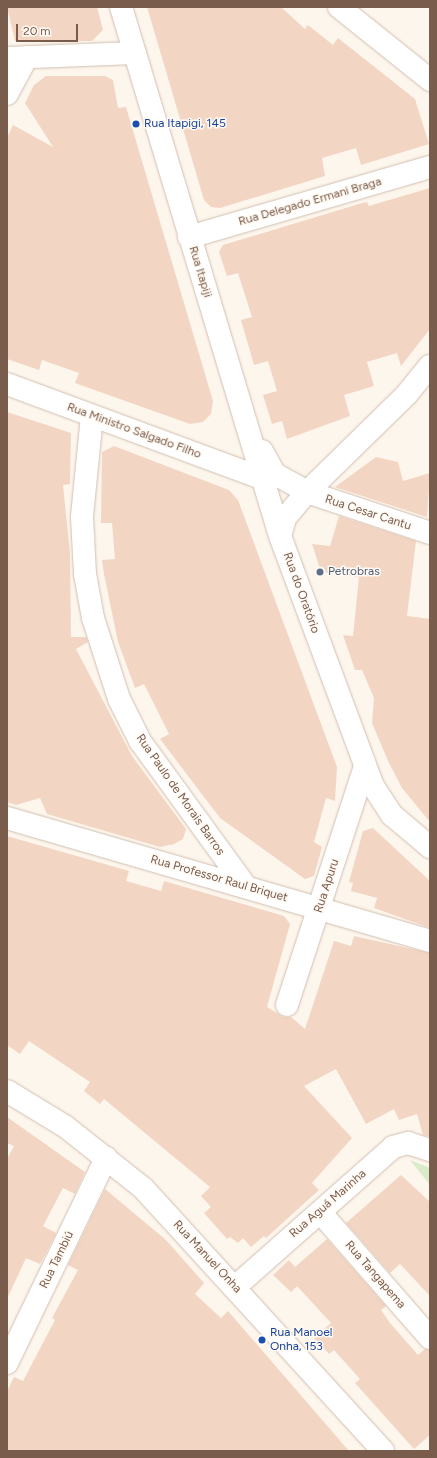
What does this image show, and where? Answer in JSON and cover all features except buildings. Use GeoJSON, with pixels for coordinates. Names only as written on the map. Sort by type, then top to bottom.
{"type":"FeatureCollection","features":[{"type":"Feature","properties":{"kind":"street","name":"Rua Itapiji"},"geometry":{"type":"LineString","coordinates":[[120,7],[235,385],[261,478],[280,536]]}},
{"type":"Feature","properties":{"kind":"street"},"geometry":{"type":"LineString","coordinates":[[339,7],[430,80]]}},
{"type":"Feature","properties":{"kind":"street"},"geometry":{"type":"LineString","coordinates":[[7,94],[17,57],[135,53]]}},
{"type":"Feature","properties":{"kind":"street","name":"Rua Delegado Ermani Braga"},"geometry":{"type":"LineString","coordinates":[[190,237],[430,167]]}},
{"type":"Feature","properties":{"kind":"street","name":"Rua do Oratório"},"geometry":{"type":"LineString","coordinates":[[430,366],[407,394],[307,492],[285,518],[280,536],[365,767],[392,815],[430,847]]}},
{"type":"Feature","properties":{"kind":"street","name":"Rua Ministro Salgado Filho"},"geometry":{"type":"LineString","coordinates":[[7,384],[261,478]]}},
{"type":"Feature","properties":{"kind":"street","name":"Rua Cesar Cantu"},"geometry":{"type":"LineString","coordinates":[[235,385],[275,474],[307,492],[430,533]]}},
{"type":"Feature","properties":{"kind":"street","name":"Rua Paulo de Morais Barros"},"geometry":{"type":"LineString","coordinates":[[92,416],[82,518],[85,574],[92,618],[119,699],[140,741],[246,887]]}},
{"type":"Feature","properties":{"kind":"street","name":"Rua Apuru"},"geometry":{"type":"LineString","coordinates":[[287,1005],[365,767]]}},
{"type":"Feature","properties":{"kind":"street","name":"Rua Professor Raul Briquet"},"geometry":{"type":"LineString","coordinates":[[7,818],[430,941]]}},
{"type":"Feature","properties":{"kind":"street","name":"Rua Manuel Onha"},"geometry":{"type":"LineString","coordinates":[[7,1092],[66,1127],[143,1188],[383,1451]]}},
{"type":"Feature","properties":{"kind":"street","name":"Rua Aguá Marinha"},"geometry":{"type":"LineString","coordinates":[[234,1287],[393,1147],[408,1143],[430,1150]]}},
{"type":"Feature","properties":{"kind":"street","name":"Rua Tambiú"},"geometry":{"type":"LineString","coordinates":[[7,1363],[106,1158]]}},
{"type":"Feature","properties":{"kind":"street","name":"Rua Tangapema"},"geometry":{"type":"LineString","coordinates":[[320,1212],[430,1338]]}},
{"type":"Feature","properties":{"kind":"green space"},"geometry":{"type":"Polygon","coordinates":[[[410,1160],[430,1168],[430,1185],[410,1160]]]}},
{"type":"Feature","properties":{"kind":"place","name":"Rua Itapigi, 145"},"geometry":{"type":"Point","coordinates":[136,124]}},
{"type":"Feature","properties":{"kind":"place","name":"Petrobras"},"geometry":{"type":"Point","coordinates":[320,572]}},
{"type":"Feature","properties":{"kind":"place","name":"Rua Manoel Onha, 153"},"geometry":{"type":"Point","coordinates":[262,1340]}}]}
